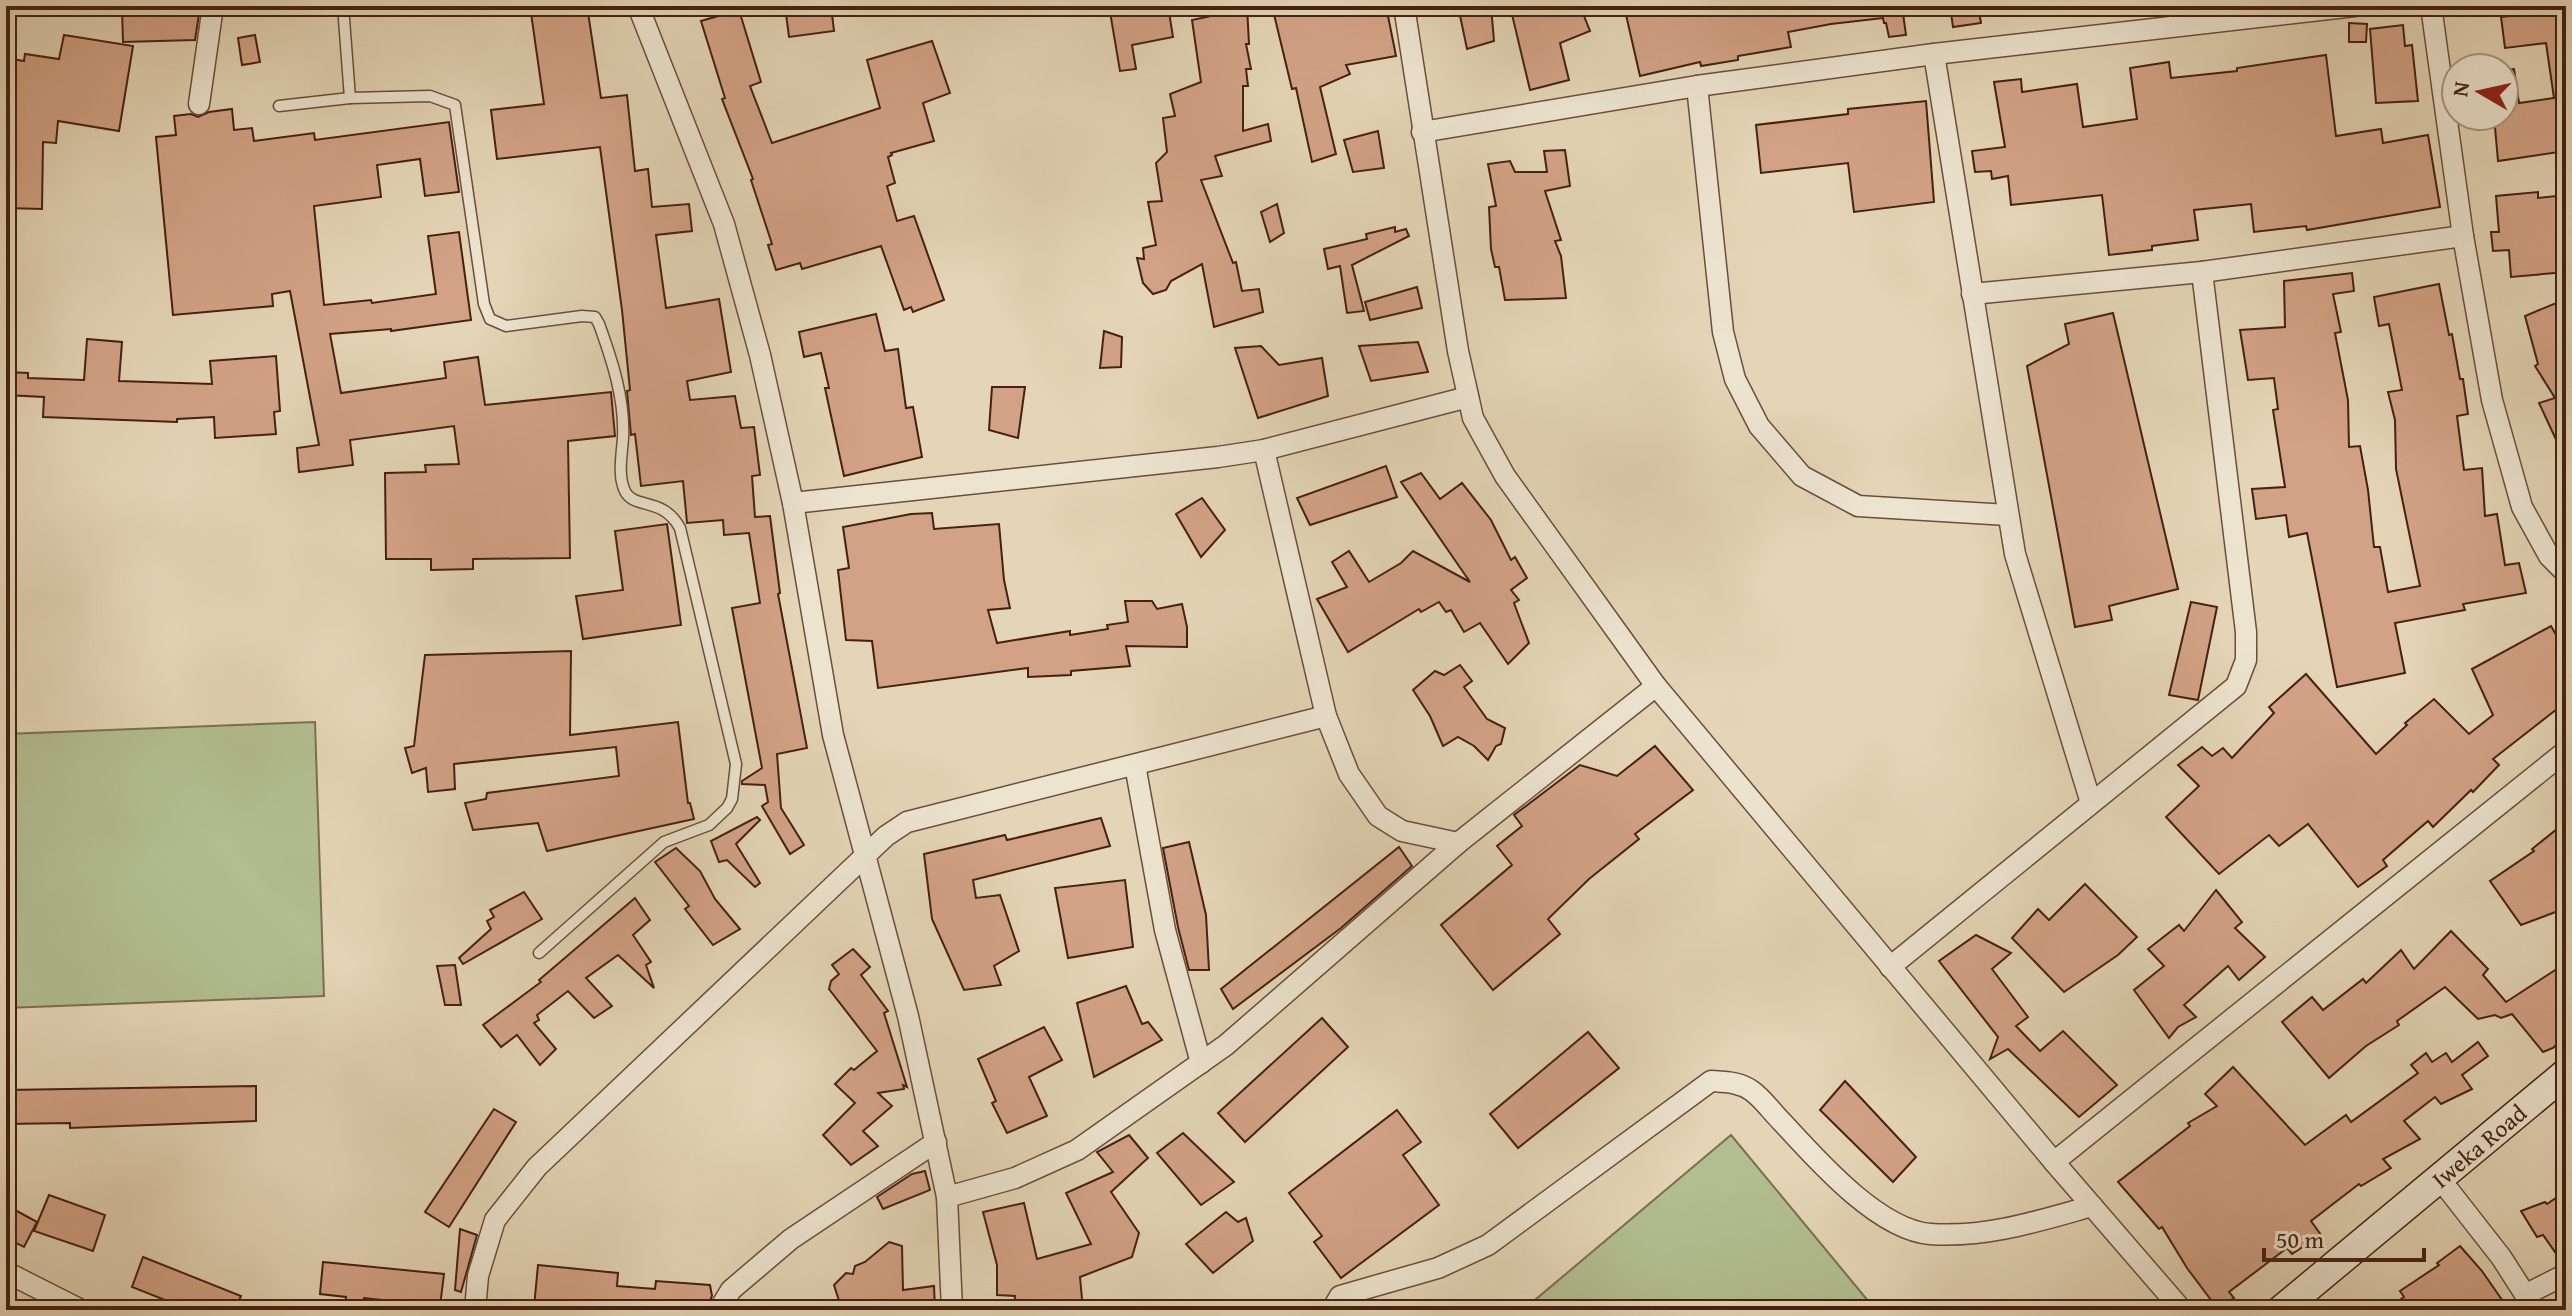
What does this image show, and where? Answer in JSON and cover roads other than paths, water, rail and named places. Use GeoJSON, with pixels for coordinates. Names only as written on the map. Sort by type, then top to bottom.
{"type":"FeatureCollection","features":[{"type":"Feature","properties":{"kind":"main road","name":"Iweka Road"},"geometry":{"type":"LineString","coordinates":[[2281,1310],[2566,1073]]}},
{"type":"Feature","properties":{"kind":"street"},"geometry":{"type":"LineString","coordinates":[[199,104],[213,6]]}},
{"type":"Feature","properties":{"kind":"street"},"geometry":{"type":"LineString","coordinates":[[638,6],[724,224],[760,355],[793,503],[833,735],[908,1016],[936,1142],[947,1197],[952,1310]]}},
{"type":"Feature","properties":{"kind":"street"},"geometry":{"type":"LineString","coordinates":[[1404,6],[1458,351],[1473,418],[1505,476],[1656,686],[2054,1162],[2182,1310]]}},
{"type":"Feature","properties":{"kind":"street"},"geometry":{"type":"LineString","coordinates":[[1422,132],[1697,86],[1934,54],[2355,6]]}},
{"type":"Feature","properties":{"kind":"street"},"geometry":{"type":"LineString","coordinates":[[2431,6],[2463,236],[2492,400],[2522,507],[2549,556],[2566,573]]}},
{"type":"Feature","properties":{"kind":"street"},"geometry":{"type":"LineString","coordinates":[[1934,54],[2015,554],[2091,803]]}},
{"type":"Feature","properties":{"kind":"street"},"geometry":{"type":"LineString","coordinates":[[1697,86],[1723,332],[1735,379],[1759,426],[1802,476],[1858,506],[2008,515]]}},
{"type":"Feature","properties":{"kind":"street"},"geometry":{"type":"LineString","coordinates":[[1972,294],[2202,272],[2463,236]]}},
{"type":"Feature","properties":{"kind":"street"},"geometry":{"type":"LineString","coordinates":[[1890,967],[2236,686],[2246,660],[2246,632],[2202,272]]}},
{"type":"Feature","properties":{"kind":"street"},"geometry":{"type":"LineString","coordinates":[[793,503],[1264,450],[1468,397]]}},
{"type":"Feature","properties":{"kind":"street"},"geometry":{"type":"LineString","coordinates":[[1264,450],[1326,716],[1349,774],[1378,816],[1402,831],[1458,843]]}},
{"type":"Feature","properties":{"kind":"street"},"geometry":{"type":"LineString","coordinates":[[947,1197],[1015,1178],[1077,1150],[1226,1045],[1458,843],[1656,686]]}},
{"type":"Feature","properties":{"kind":"street"},"geometry":{"type":"LineString","coordinates":[[475,1310],[478,1276],[495,1220],[537,1167],[886,836],[907,822],[1326,716]]}},
{"type":"Feature","properties":{"kind":"street"},"geometry":{"type":"LineString","coordinates":[[2054,1162],[2566,751]]}},
{"type":"Feature","properties":{"kind":"street"},"geometry":{"type":"LineString","coordinates":[[1135,765],[1165,930],[1201,1063]]}},
{"type":"Feature","properties":{"kind":"street"},"geometry":{"type":"LineString","coordinates":[[1332,1310],[1340,1296],[1438,1268],[1488,1245],[1711,1081],[1733,1082],[1752,1091],[1825,1168],[1886,1220],[1908,1229],[1929,1234],[2003,1231],[2092,1206]]}},
{"type":"Feature","properties":{"kind":"street"},"geometry":{"type":"LineString","coordinates":[[719,1310],[731,1290],[791,1239],[936,1142]]}},
{"type":"Feature","properties":{"kind":"street"},"geometry":{"type":"LineString","coordinates":[[2440,1179],[2501,1257],[2530,1302],[2566,1274]]}},
{"type":"Feature","properties":{"kind":"street"},"geometry":{"type":"LineString","coordinates":[[6,1272],[81,1310]]}},
{"type":"Feature","properties":{"kind":"lane"},"geometry":{"type":"LineString","coordinates":[[343,6],[350,98]]}},
{"type":"Feature","properties":{"kind":"lane"},"geometry":{"type":"LineString","coordinates":[[279,106],[350,98],[430,96],[455,105],[484,304],[490,319],[506,326],[595,317],[624,415],[621,469],[626,493],[636,501],[668,511],[680,528],[736,764],[732,799],[709,825],[664,842],[539,953]]}}]}
